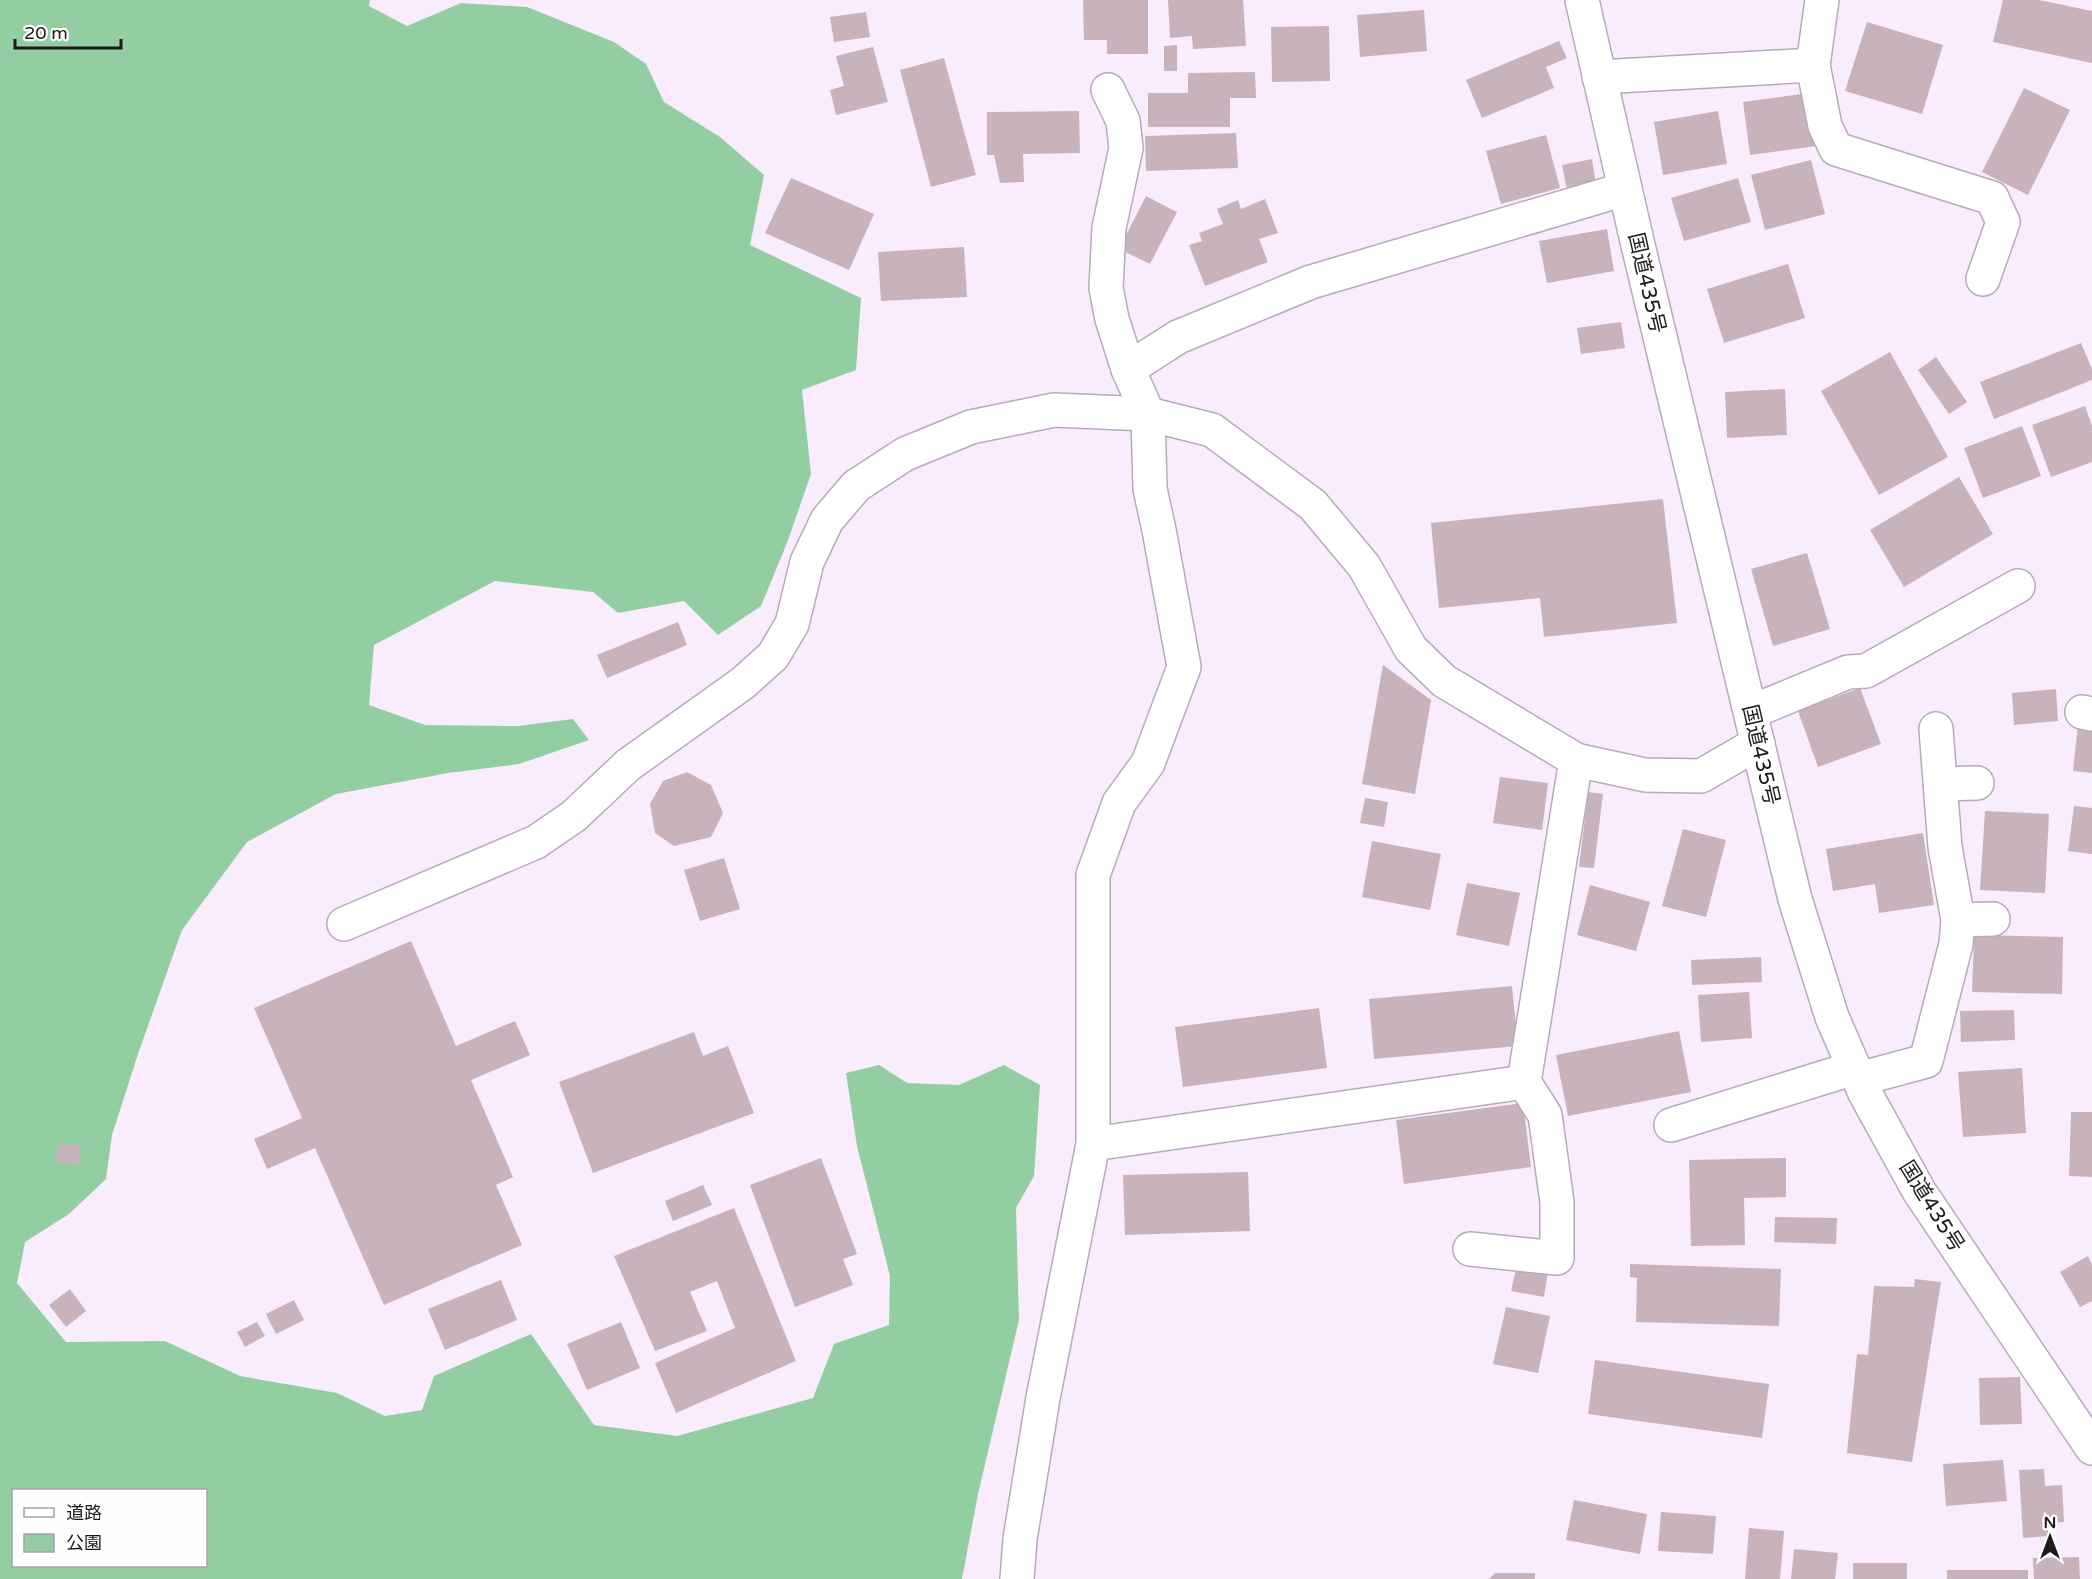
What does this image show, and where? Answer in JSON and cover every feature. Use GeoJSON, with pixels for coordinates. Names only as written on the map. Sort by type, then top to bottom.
{"type":"FeatureCollection","features":[{"type":"Feature","properties":{"kind":"main road","name":"国道435号"},"geometry":{"type":"LineString","coordinates":[[1582,0],[1795,899],[1832,1017],[1857,1074],[1919,1191],[2092,1448]]}},
{"type":"Feature","properties":{"kind":"main road"},"geometry":{"type":"LineString","coordinates":[[1822,0],[1813,65],[1825,126],[1836,149],[1992,198],[2003,222],[1983,279]]}},
{"type":"Feature","properties":{"kind":"main road"},"geometry":{"type":"LineString","coordinates":[[1599,77],[1813,65]]}},
{"type":"Feature","properties":{"kind":"main road"},"geometry":{"type":"LineString","coordinates":[[1017,1579],[1020,1539],[1041,1410],[1093,1144],[1093,875],[1119,803],[1148,763],[1184,667],[1150,489],[1148,414],[1128,369],[1112,320],[1106,288],[1109,228],[1126,148],[1123,121],[1108,90]]}},
{"type":"Feature","properties":{"kind":"main road"},"geometry":{"type":"LineString","coordinates":[[1128,369],[1178,337],[1311,282],[1625,189]]}},
{"type":"Feature","properties":{"kind":"main road"},"geometry":{"type":"LineString","coordinates":[[344,924],[536,842],[573,816],[628,765],[743,683],[773,656],[792,624],[807,562],[827,520],[856,486],[905,454],[970,428],[1054,410],[1148,414],[1212,430],[1313,505],[1364,566],[1411,649],[1444,681],[1576,760],[1645,775],[1701,776],[1754,727],[1848,672],[1866,671],[2018,586]]}},
{"type":"Feature","properties":{"kind":"main road"},"geometry":{"type":"LineString","coordinates":[[1671,1125],[1857,1074],[1926,1061],[1956,944],[1958,920],[1945,847],[1936,729]]}},
{"type":"Feature","properties":{"kind":"main road"},"geometry":{"type":"LineString","coordinates":[[1470,1249],[1557,1258],[1557,1202],[1545,1115],[1524,1082],[1576,760]]}},
{"type":"Feature","properties":{"kind":"main road"},"geometry":{"type":"LineString","coordinates":[[1941,784],[1977,783]]}},
{"type":"Feature","properties":{"kind":"main road"},"geometry":{"type":"LineString","coordinates":[[1958,920],[1993,919]]}},
{"type":"Feature","properties":{"kind":"main road"},"geometry":{"type":"LineString","coordinates":[[1093,1144],[1524,1082]]}},
{"type":"Feature","properties":{"kind":"green space"},"geometry":{"type":"Polygon","coordinates":[[[0,0],[370,0],[369,6],[407,26],[461,3],[527,7],[614,42],[646,64],[664,102],[720,137],[764,175],[750,245],[861,298],[856,370],[802,390],[811,474],[787,543],[761,606],[718,635],[684,601],[618,613],[593,592],[495,581],[374,645],[369,705],[425,725],[518,726],[573,719],[589,740],[519,764],[448,773],[336,794],[247,842],[182,930],[112,1135],[106,1179],[69,1214],[25,1242],[17,1283],[66,1342],[165,1341],[240,1376],[337,1393],[385,1416],[422,1410],[434,1376],[531,1334],[594,1425],[677,1436],[813,1398],[834,1344],[889,1325],[890,1276],[857,1146],[846,1073],[879,1065],[907,1083],[959,1085],[1004,1065],[1040,1085],[1034,1176],[1016,1208],[1019,1320],[978,1494],[962,1579],[0,1579],[0,0]]]}},
{"type":"Feature","properties":{"kind":"building"},"geometry":{"type":"Polygon","coordinates":[[[1083,0],[1148,0],[1148,54],[1107,54],[1107,40],[1084,40],[1083,0]]]}},
{"type":"Feature","properties":{"kind":"building"},"geometry":{"type":"Polygon","coordinates":[[[1168,0],[1243,0],[1246,46],[1193,49],[1192,36],[1170,38],[1168,0]]]}},
{"type":"Feature","properties":{"kind":"building"},"geometry":{"type":"Polygon","coordinates":[[[2003,0],[2039,0],[2092,11],[2092,63],[1993,42],[2003,0]]]}},
{"type":"Feature","properties":{"kind":"building"},"geometry":{"type":"Polygon","coordinates":[[[1424,10],[1427,51],[1360,57],[1357,15],[1424,10]]]}},
{"type":"Feature","properties":{"kind":"building"},"geometry":{"type":"Polygon","coordinates":[[[866,12],[870,37],[834,42],[830,17],[866,12]]]}},
{"type":"Feature","properties":{"kind":"building"},"geometry":{"type":"Polygon","coordinates":[[[1867,22],[1943,45],[1922,114],[1845,91],[1867,22]]]}},
{"type":"Feature","properties":{"kind":"building"},"geometry":{"type":"Polygon","coordinates":[[[1329,26],[1330,81],[1272,82],[1271,27],[1329,26]]]}},
{"type":"Feature","properties":{"kind":"building"},"geometry":{"type":"Polygon","coordinates":[[[1559,41],[1567,58],[1546,67],[1554,88],[1482,118],[1466,80],[1559,41]]]}},
{"type":"Feature","properties":{"kind":"building"},"geometry":{"type":"Polygon","coordinates":[[[1177,45],[1177,71],[1164,71],[1164,46],[1177,45]]]}},
{"type":"Feature","properties":{"kind":"building"},"geometry":{"type":"Polygon","coordinates":[[[873,47],[888,102],[836,115],[830,90],[844,86],[836,56],[873,47]]]}},
{"type":"Feature","properties":{"kind":"building"},"geometry":{"type":"Polygon","coordinates":[[[944,58],[976,175],[931,187],[900,70],[944,58]]]}},
{"type":"Feature","properties":{"kind":"building"},"geometry":{"type":"Polygon","coordinates":[[[1255,72],[1256,98],[1230,98],[1230,127],[1148,127],[1148,93],[1188,93],[1188,73],[1255,72]]]}},
{"type":"Feature","properties":{"kind":"building"},"geometry":{"type":"Polygon","coordinates":[[[2024,88],[2070,110],[2028,195],[1982,172],[2024,88]]]}},
{"type":"Feature","properties":{"kind":"building"},"geometry":{"type":"Polygon","coordinates":[[[1808,93],[1816,146],[1750,155],[1743,102],[1808,93]]]}},
{"type":"Feature","properties":{"kind":"building"},"geometry":{"type":"Polygon","coordinates":[[[1079,111],[1080,153],[1023,154],[1024,182],[1000,183],[994,155],[987,155],[987,112],[1079,111]]]}},
{"type":"Feature","properties":{"kind":"building"},"geometry":{"type":"Polygon","coordinates":[[[1718,111],[1727,164],[1663,175],[1654,122],[1718,111]]]}},
{"type":"Feature","properties":{"kind":"building"},"geometry":{"type":"Polygon","coordinates":[[[1236,133],[1238,168],[1146,171],[1145,136],[1236,133]]]}},
{"type":"Feature","properties":{"kind":"building"},"geometry":{"type":"Polygon","coordinates":[[[1546,135],[1560,188],[1501,204],[1486,151],[1546,135]]]}},
{"type":"Feature","properties":{"kind":"building"},"geometry":{"type":"Polygon","coordinates":[[[1592,159],[1596,184],[1567,190],[1562,165],[1592,159]]]}},
{"type":"Feature","properties":{"kind":"building"},"geometry":{"type":"Polygon","coordinates":[[[1811,160],[1825,214],[1765,230],[1751,175],[1811,160]]]}},
{"type":"Feature","properties":{"kind":"building"},"geometry":{"type":"Polygon","coordinates":[[[791,178],[874,214],[849,270],[765,233],[791,178]]]}},
{"type":"Feature","properties":{"kind":"building"},"geometry":{"type":"Polygon","coordinates":[[[1738,178],[1751,222],[1684,241],[1671,198],[1738,178]]]}},
{"type":"Feature","properties":{"kind":"building"},"geometry":{"type":"Polygon","coordinates":[[[1146,196],[1177,212],[1150,264],[1119,249],[1146,196]]]}},
{"type":"Feature","properties":{"kind":"building"},"geometry":{"type":"Polygon","coordinates":[[[1265,199],[1278,233],[1259,239],[1268,262],[1205,286],[1189,245],[1202,241],[1199,233],[1223,224],[1217,209],[1238,200],[1241,209],[1265,199]]]}},
{"type":"Feature","properties":{"kind":"building"},"geometry":{"type":"Polygon","coordinates":[[[1607,229],[1614,271],[1547,283],[1539,241],[1607,229]]]}},
{"type":"Feature","properties":{"kind":"building"},"geometry":{"type":"Polygon","coordinates":[[[964,247],[967,297],[881,301],[878,252],[964,247]]]}},
{"type":"Feature","properties":{"kind":"building"},"geometry":{"type":"Polygon","coordinates":[[[1788,264],[1805,318],[1724,343],[1707,289],[1788,264]]]}},
{"type":"Feature","properties":{"kind":"building"},"geometry":{"type":"Polygon","coordinates":[[[1621,322],[1625,348],[1581,354],[1577,328],[1621,322]]]}},
{"type":"Feature","properties":{"kind":"building"},"geometry":{"type":"Polygon","coordinates":[[[2081,343],[2092,369],[2092,380],[1994,419],[1980,382],[2081,343]]]}},
{"type":"Feature","properties":{"kind":"building"},"geometry":{"type":"Polygon","coordinates":[[[1890,352],[1948,457],[1879,495],[1821,391],[1890,352]]]}},
{"type":"Feature","properties":{"kind":"building"},"geometry":{"type":"Polygon","coordinates":[[[1936,357],[1967,402],[1949,414],[1918,370],[1936,357]]]}},
{"type":"Feature","properties":{"kind":"building"},"geometry":{"type":"Polygon","coordinates":[[[1785,389],[1787,435],[1727,438],[1725,392],[1785,389]]]}},
{"type":"Feature","properties":{"kind":"building"},"geometry":{"type":"Polygon","coordinates":[[[2085,406],[2092,426],[2092,462],[2051,477],[2032,425],[2085,406]]]}},
{"type":"Feature","properties":{"kind":"building"},"geometry":{"type":"Polygon","coordinates":[[[2022,426],[2041,476],[1983,498],[1964,448],[2022,426]]]}},
{"type":"Feature","properties":{"kind":"building"},"geometry":{"type":"Polygon","coordinates":[[[1959,477],[1993,534],[1904,587],[1870,530],[1959,477]]]}},
{"type":"Feature","properties":{"kind":"building"},"geometry":{"type":"Polygon","coordinates":[[[1663,499],[1677,623],[1544,637],[1540,598],[1439,608],[1431,523],[1663,499]]]}},
{"type":"Feature","properties":{"kind":"building"},"geometry":{"type":"Polygon","coordinates":[[[1807,553],[1830,629],[1773,646],[1751,569],[1807,553]]]}},
{"type":"Feature","properties":{"kind":"building"},"geometry":{"type":"Polygon","coordinates":[[[678,622],[687,645],[607,678],[597,655],[678,622]]]}},
{"type":"Feature","properties":{"kind":"building"},"geometry":{"type":"Polygon","coordinates":[[[1383,665],[1431,700],[1415,794],[1362,784],[1383,665]]]}},
{"type":"Feature","properties":{"kind":"building"},"geometry":{"type":"Polygon","coordinates":[[[1860,688],[1881,744],[1818,767],[1798,711],[1860,688]]]}},
{"type":"Feature","properties":{"kind":"building"},"geometry":{"type":"Polygon","coordinates":[[[2056,689],[2058,721],[2014,725],[2012,693],[2056,689]]]}},
{"type":"Feature","properties":{"kind":"building"},"geometry":{"type":"Polygon","coordinates":[[[2078,725],[2092,726],[2092,773],[2073,771],[2078,725]]]}},
{"type":"Feature","properties":{"kind":"building"},"geometry":{"type":"Polygon","coordinates":[[[687,772],[711,785],[723,813],[711,837],[674,846],[655,833],[650,804],[663,781],[687,772]]]}},
{"type":"Feature","properties":{"kind":"building"},"geometry":{"type":"Polygon","coordinates":[[[1500,777],[1548,783],[1542,830],[1493,823],[1500,777]]]}},
{"type":"Feature","properties":{"kind":"building"},"geometry":{"type":"Polygon","coordinates":[[[1588,792],[1603,794],[1594,868],[1579,867],[1588,792]]]}},
{"type":"Feature","properties":{"kind":"building"},"geometry":{"type":"Polygon","coordinates":[[[1365,798],[1388,802],[1384,827],[1360,823],[1365,798]]]}},
{"type":"Feature","properties":{"kind":"building"},"geometry":{"type":"Polygon","coordinates":[[[2074,806],[2092,808],[2092,854],[2068,851],[2074,806]]]}},
{"type":"Feature","properties":{"kind":"building"},"geometry":{"type":"Polygon","coordinates":[[[1985,811],[2049,814],[2045,893],[1980,890],[1985,811]]]}},
{"type":"Feature","properties":{"kind":"building"},"geometry":{"type":"Polygon","coordinates":[[[1683,829],[1726,840],[1706,917],[1662,906],[1683,829]]]}},
{"type":"Feature","properties":{"kind":"building"},"geometry":{"type":"Polygon","coordinates":[[[1923,833],[1934,905],[1879,913],[1875,884],[1833,891],[1826,849],[1923,833]]]}},
{"type":"Feature","properties":{"kind":"building"},"geometry":{"type":"Polygon","coordinates":[[[1372,841],[1441,854],[1430,910],[1362,897],[1372,841]]]}},
{"type":"Feature","properties":{"kind":"building"},"geometry":{"type":"Polygon","coordinates":[[[724,858],[740,909],[700,921],[684,870],[724,858]]]}},
{"type":"Feature","properties":{"kind":"building"},"geometry":{"type":"Polygon","coordinates":[[[1467,883],[1520,893],[1509,946],[1456,935],[1467,883]]]}},
{"type":"Feature","properties":{"kind":"building"},"geometry":{"type":"Polygon","coordinates":[[[1590,885],[1650,902],[1636,951],[1577,935],[1590,885]]]}},
{"type":"Feature","properties":{"kind":"building"},"geometry":{"type":"Polygon","coordinates":[[[1974,935],[2063,937],[2062,994],[1972,992],[1974,935]]]}},
{"type":"Feature","properties":{"kind":"building"},"geometry":{"type":"Polygon","coordinates":[[[411,941],[456,1046],[515,1021],[530,1055],[471,1080],[513,1177],[496,1185],[522,1245],[384,1305],[315,1148],[267,1169],[254,1139],[302,1118],[254,1008],[411,941]]]}},
{"type":"Feature","properties":{"kind":"building"},"geometry":{"type":"Polygon","coordinates":[[[1761,957],[1762,982],[1692,985],[1691,960],[1761,957]]]}},
{"type":"Feature","properties":{"kind":"building"},"geometry":{"type":"Polygon","coordinates":[[[1512,986],[1518,1046],[1374,1059],[1369,999],[1512,986]]]}},
{"type":"Feature","properties":{"kind":"building"},"geometry":{"type":"Polygon","coordinates":[[[1749,992],[1752,1038],[1701,1042],[1698,995],[1749,992]]]}},
{"type":"Feature","properties":{"kind":"building"},"geometry":{"type":"Polygon","coordinates":[[[1319,1008],[1327,1068],[1183,1087],[1175,1027],[1319,1008]]]}},
{"type":"Feature","properties":{"kind":"building"},"geometry":{"type":"Polygon","coordinates":[[[2014,1010],[2015,1040],[1961,1042],[1960,1011],[2014,1010]]]}},
{"type":"Feature","properties":{"kind":"building"},"geometry":{"type":"Polygon","coordinates":[[[1679,1031],[1691,1092],[1568,1116],[1556,1055],[1679,1031]]]}},
{"type":"Feature","properties":{"kind":"building"},"geometry":{"type":"Polygon","coordinates":[[[694,1032],[703,1056],[728,1046],[754,1113],[593,1173],[559,1082],[694,1032]]]}},
{"type":"Feature","properties":{"kind":"building"},"geometry":{"type":"Polygon","coordinates":[[[2022,1068],[2026,1133],[1963,1137],[1958,1072],[2022,1068]]]}},
{"type":"Feature","properties":{"kind":"building"},"geometry":{"type":"Polygon","coordinates":[[[1523,1103],[1531,1167],[1404,1184],[1396,1120],[1523,1103]]]}},
{"type":"Feature","properties":{"kind":"building"},"geometry":{"type":"Polygon","coordinates":[[[2071,1112],[2092,1112],[2092,1177],[2069,1176],[2071,1112]]]}},
{"type":"Feature","properties":{"kind":"building"},"geometry":{"type":"Polygon","coordinates":[[[58,1144],[81,1145],[79,1164],[56,1162],[58,1144]]]}},
{"type":"Feature","properties":{"kind":"building"},"geometry":{"type":"Polygon","coordinates":[[[821,1158],[857,1254],[843,1259],[853,1285],[795,1307],[750,1185],[821,1158]]]}},
{"type":"Feature","properties":{"kind":"building"},"geometry":{"type":"Polygon","coordinates":[[[1786,1158],[1786,1197],[1744,1198],[1745,1245],[1691,1246],[1689,1160],[1786,1158]]]}},
{"type":"Feature","properties":{"kind":"building"},"geometry":{"type":"Polygon","coordinates":[[[1248,1172],[1250,1231],[1125,1235],[1123,1175],[1248,1172]]]}},
{"type":"Feature","properties":{"kind":"building"},"geometry":{"type":"Polygon","coordinates":[[[703,1185],[712,1205],[673,1221],[665,1201],[703,1185]]]}},
{"type":"Feature","properties":{"kind":"building"},"geometry":{"type":"Polygon","coordinates":[[[734,1208],[796,1361],[676,1413],[655,1363],[735,1328],[717,1281],[690,1292],[707,1331],[655,1351],[614,1256],[734,1208]]]}},
{"type":"Feature","properties":{"kind":"building"},"geometry":{"type":"Polygon","coordinates":[[[1775,1217],[1837,1218],[1836,1244],[1774,1242],[1775,1217]]]}},
{"type":"Feature","properties":{"kind":"building"},"geometry":{"type":"Polygon","coordinates":[[[2088,1256],[2092,1265],[2092,1301],[2080,1307],[2060,1272],[2088,1256]]]}},
{"type":"Feature","properties":{"kind":"building"},"geometry":{"type":"Polygon","coordinates":[[[1630,1264],[1781,1269],[1779,1326],[1636,1322],[1637,1278],[1630,1277],[1630,1264]]]}},
{"type":"Feature","properties":{"kind":"building"},"geometry":{"type":"Polygon","coordinates":[[[1517,1265],[1548,1271],[1544,1297],[1511,1291],[1517,1265]]]}},
{"type":"Feature","properties":{"kind":"building"},"geometry":{"type":"Polygon","coordinates":[[[1915,1279],[1941,1282],[1912,1462],[1847,1453],[1857,1354],[1868,1355],[1874,1286],[1914,1287],[1915,1279]]]}},
{"type":"Feature","properties":{"kind":"building"},"geometry":{"type":"Polygon","coordinates":[[[501,1280],[517,1320],[445,1350],[428,1309],[501,1280]]]}},
{"type":"Feature","properties":{"kind":"building"},"geometry":{"type":"Polygon","coordinates":[[[70,1289],[86,1311],[66,1327],[49,1305],[70,1289]]]}},
{"type":"Feature","properties":{"kind":"building"},"geometry":{"type":"Polygon","coordinates":[[[294,1300],[304,1320],[276,1334],[266,1314],[294,1300]]]}},
{"type":"Feature","properties":{"kind":"building"},"geometry":{"type":"Polygon","coordinates":[[[1506,1307],[1550,1316],[1538,1373],[1493,1364],[1506,1307]]]}},
{"type":"Feature","properties":{"kind":"building"},"geometry":{"type":"Polygon","coordinates":[[[257,1322],[265,1336],[245,1347],[237,1332],[257,1322]]]}},
{"type":"Feature","properties":{"kind":"building"},"geometry":{"type":"Polygon","coordinates":[[[621,1322],[640,1368],[587,1390],[567,1344],[621,1322]]]}},
{"type":"Feature","properties":{"kind":"building"},"geometry":{"type":"Polygon","coordinates":[[[1595,1360],[1769,1384],[1762,1438],[1588,1414],[1595,1360]]]}},
{"type":"Feature","properties":{"kind":"building"},"geometry":{"type":"Polygon","coordinates":[[[2020,1377],[2022,1424],[1980,1425],[1979,1378],[2020,1377]]]}},
{"type":"Feature","properties":{"kind":"building"},"geometry":{"type":"Polygon","coordinates":[[[2003,1460],[2007,1501],[1946,1506],[1943,1464],[2003,1460]]]}},
{"type":"Feature","properties":{"kind":"building"},"geometry":{"type":"Polygon","coordinates":[[[2044,1469],[2045,1486],[2062,1485],[2064,1522],[2048,1523],[2048,1536],[2023,1538],[2019,1470],[2044,1469]]]}},
{"type":"Feature","properties":{"kind":"building"},"geometry":{"type":"Polygon","coordinates":[[[1574,1500],[1647,1514],[1640,1554],[1566,1540],[1574,1500]]]}},
{"type":"Feature","properties":{"kind":"building"},"geometry":{"type":"Polygon","coordinates":[[[1661,1512],[1716,1516],[1713,1554],[1658,1551],[1661,1512]]]}},
{"type":"Feature","properties":{"kind":"building"},"geometry":{"type":"Polygon","coordinates":[[[1749,1528],[1784,1531],[1780,1579],[1745,1579],[1749,1528]]]}},
{"type":"Feature","properties":{"kind":"building"},"geometry":{"type":"Polygon","coordinates":[[[1794,1549],[1838,1553],[1835,1579],[1791,1579],[1794,1549]]]}},
{"type":"Feature","properties":{"kind":"building"},"geometry":{"type":"Polygon","coordinates":[[[2079,1557],[2080,1579],[2034,1579],[2033,1558],[2079,1557]]]}},
{"type":"Feature","properties":{"kind":"building"},"geometry":{"type":"Polygon","coordinates":[[[1853,1563],[1907,1563],[1907,1579],[1853,1579],[1853,1563]]]}},
{"type":"Feature","properties":{"kind":"building"},"geometry":{"type":"Polygon","coordinates":[[[1947,1570],[2028,1570],[2028,1579],[1947,1579],[1947,1570]]]}},
{"type":"Feature","properties":{"kind":"building"},"geometry":{"type":"Polygon","coordinates":[[[1495,1573],[1535,1573],[1535,1579],[1489,1579],[1495,1573]]]}}]}
